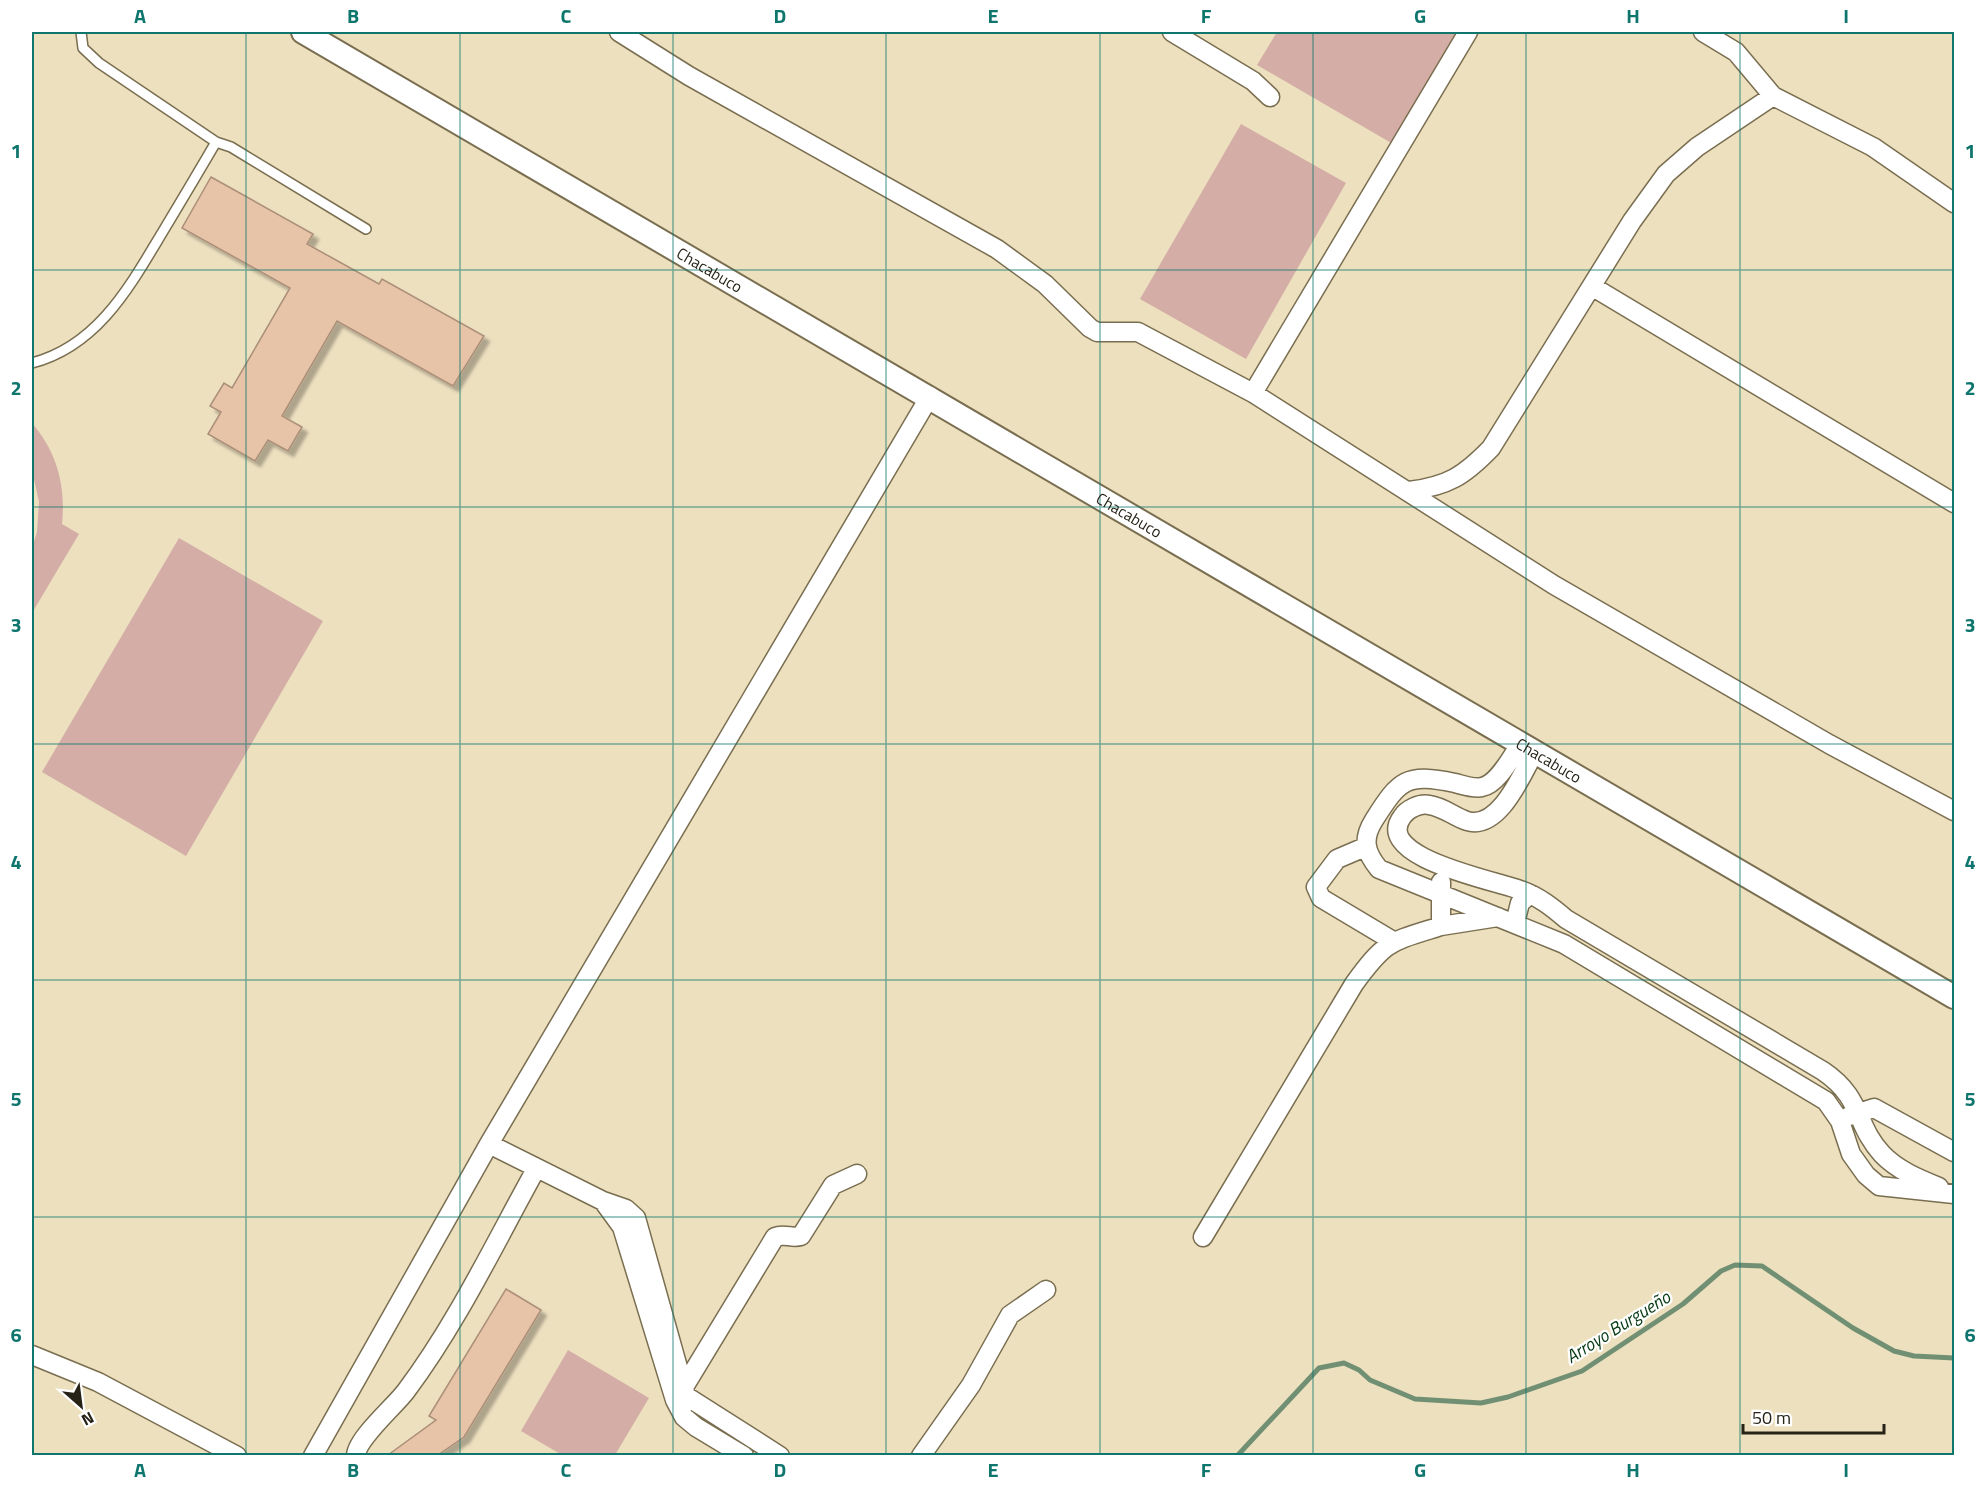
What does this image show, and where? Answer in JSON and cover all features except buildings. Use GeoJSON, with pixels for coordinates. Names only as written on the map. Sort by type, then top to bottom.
{"type":"FeatureCollection","features":[{"type":"Feature","properties":{"kind":"street","name":"Chacabuco"},"geometry":{"type":"LineString","coordinates":[[303,32],[930,396],[1954,997]]}},
{"type":"Feature","properties":{"kind":"street"},"geometry":{"type":"LineString","coordinates":[[619,32],[689,76],[997,249],[1045,284],[1090,328],[1097,332],[1138,332],[1253,393],[1554,585],[1829,744],[1954,811]]}},
{"type":"Feature","properties":{"kind":"street"},"geometry":{"type":"LineString","coordinates":[[1172,32],[1253,81],[1270,97]]}},
{"type":"Feature","properties":{"kind":"street"},"geometry":{"type":"LineString","coordinates":[[1253,393],[1468,32]]}},
{"type":"Feature","properties":{"kind":"street"},"geometry":{"type":"LineString","coordinates":[[1702,32],[1736,52],[1773,96],[1873,147],[1954,203]]}},
{"type":"Feature","properties":{"kind":"street"},"geometry":{"type":"LineString","coordinates":[[1408,490],[1445,484],[1461,476],[1491,448],[1632,221],[1666,174],[1697,147],[1773,96]]}},
{"type":"Feature","properties":{"kind":"street"},"geometry":{"type":"LineString","coordinates":[[1593,287],[1954,503]]}},
{"type":"Feature","properties":{"kind":"street"},"geometry":{"type":"LineString","coordinates":[[313,1455],[489,1144],[930,396]]}},
{"type":"Feature","properties":{"kind":"street"},"geometry":{"type":"LineString","coordinates":[[1528,747],[1492,782],[1482,787],[1425,777],[1405,782],[1393,790],[1367,831],[1365,847],[1370,858],[1379,869],[1540,932],[1564,944],[1826,1101],[1840,1121],[1851,1154],[1866,1175],[1879,1186],[1954,1194]]}},
{"type":"Feature","properties":{"kind":"street"},"geometry":{"type":"LineString","coordinates":[[1528,747],[1492,818],[1478,823],[1466,821],[1436,806],[1423,804],[1403,815],[1398,824],[1399,834],[1409,851],[1444,866],[1530,894],[1554,908],[1566,919],[1839,1081],[1851,1095],[1882,1154],[1919,1179],[1954,1194]]}},
{"type":"Feature","properties":{"kind":"street"},"geometry":{"type":"LineString","coordinates":[[1365,847],[1337,859],[1316,887],[1321,898],[1393,941]]}},
{"type":"Feature","properties":{"kind":"street"},"geometry":{"type":"LineString","coordinates":[[1440,926],[1439,893],[1444,866]]}},
{"type":"Feature","properties":{"kind":"street"},"geometry":{"type":"LineString","coordinates":[[1203,1237],[1354,984],[1376,954],[1393,941],[1440,926],[1507,920],[1530,894]]}},
{"type":"Feature","properties":{"kind":"street"},"geometry":{"type":"LineString","coordinates":[[1540,932],[1554,908]]}},
{"type":"Feature","properties":{"kind":"street"},"geometry":{"type":"LineString","coordinates":[[1840,1121],[1858,1111],[1874,1108],[1954,1152]]}},
{"type":"Feature","properties":{"kind":"street"},"geometry":{"type":"LineString","coordinates":[[489,1144],[603,1201],[626,1209],[636,1218],[684,1417],[696,1427],[744,1455]]}},
{"type":"Feature","properties":{"kind":"street"},"geometry":{"type":"LineString","coordinates":[[356,1455],[361,1443],[406,1392],[446,1330],[536,1169]]}},
{"type":"Feature","properties":{"kind":"street"},"geometry":{"type":"LineString","coordinates":[[679,1394],[775,1238],[781,1235],[794,1238],[801,1236],[833,1185],[857,1174]]}},
{"type":"Feature","properties":{"kind":"street"},"geometry":{"type":"LineString","coordinates":[[921,1455],[971,1385],[1010,1315],[1046,1290]]}},
{"type":"Feature","properties":{"kind":"street"},"geometry":{"type":"LineString","coordinates":[[32,1355],[98,1382],[237,1455]]}},
{"type":"Feature","properties":{"kind":"street"},"geometry":{"type":"LineString","coordinates":[[679,1394],[686,1396],[780,1455]]}},
{"type":"Feature","properties":{"kind":"lane"},"geometry":{"type":"LineString","coordinates":[[81,32],[83,48],[99,63],[216,142],[231,147],[366,230]]}},
{"type":"Feature","properties":{"kind":"lane"},"geometry":{"type":"LineString","coordinates":[[32,363],[75,345],[92,332],[126,293],[216,142]]}},
{"type":"Feature","properties":{"kind":"shaded area"},"geometry":{"type":"Polygon","coordinates":[[[1277,32],[1459,32],[1393,144],[1257,65],[1277,32]]]}},
{"type":"Feature","properties":{"kind":"shaded area"},"geometry":{"type":"Polygon","coordinates":[[[1241,124],[1346,183],[1246,359],[1140,299],[1241,124]]]}},
{"type":"Feature","properties":{"kind":"shaded area"},"geometry":{"type":"Polygon","coordinates":[[[32,423],[48,446],[58,470],[63,496],[62,524],[79,534],[32,613],[32,548],[37,532],[39,502],[32,470],[32,423]]]}},
{"type":"Feature","properties":{"kind":"shaded area"},"geometry":{"type":"Polygon","coordinates":[[[179,538],[323,621],[186,856],[42,772],[179,538]]]}},
{"type":"Feature","properties":{"kind":"shaded area"},"geometry":{"type":"Polygon","coordinates":[[[568,1350],[649,1398],[615,1455],[562,1455],[521,1431],[568,1350]]]}},
{"type":"Feature","properties":{"kind":"waterway","name":"Arroyo Burgueño"},"geometry":{"type":"LineString","coordinates":[[1237,1456],[1319,1368],[1344,1363],[1359,1370],[1370,1380],[1415,1399],[1481,1403],[1508,1397],[1582,1371],[1683,1304],[1721,1271],[1735,1265],[1762,1266],[1853,1328],[1894,1351],[1914,1356],[1954,1358]]}}]}
